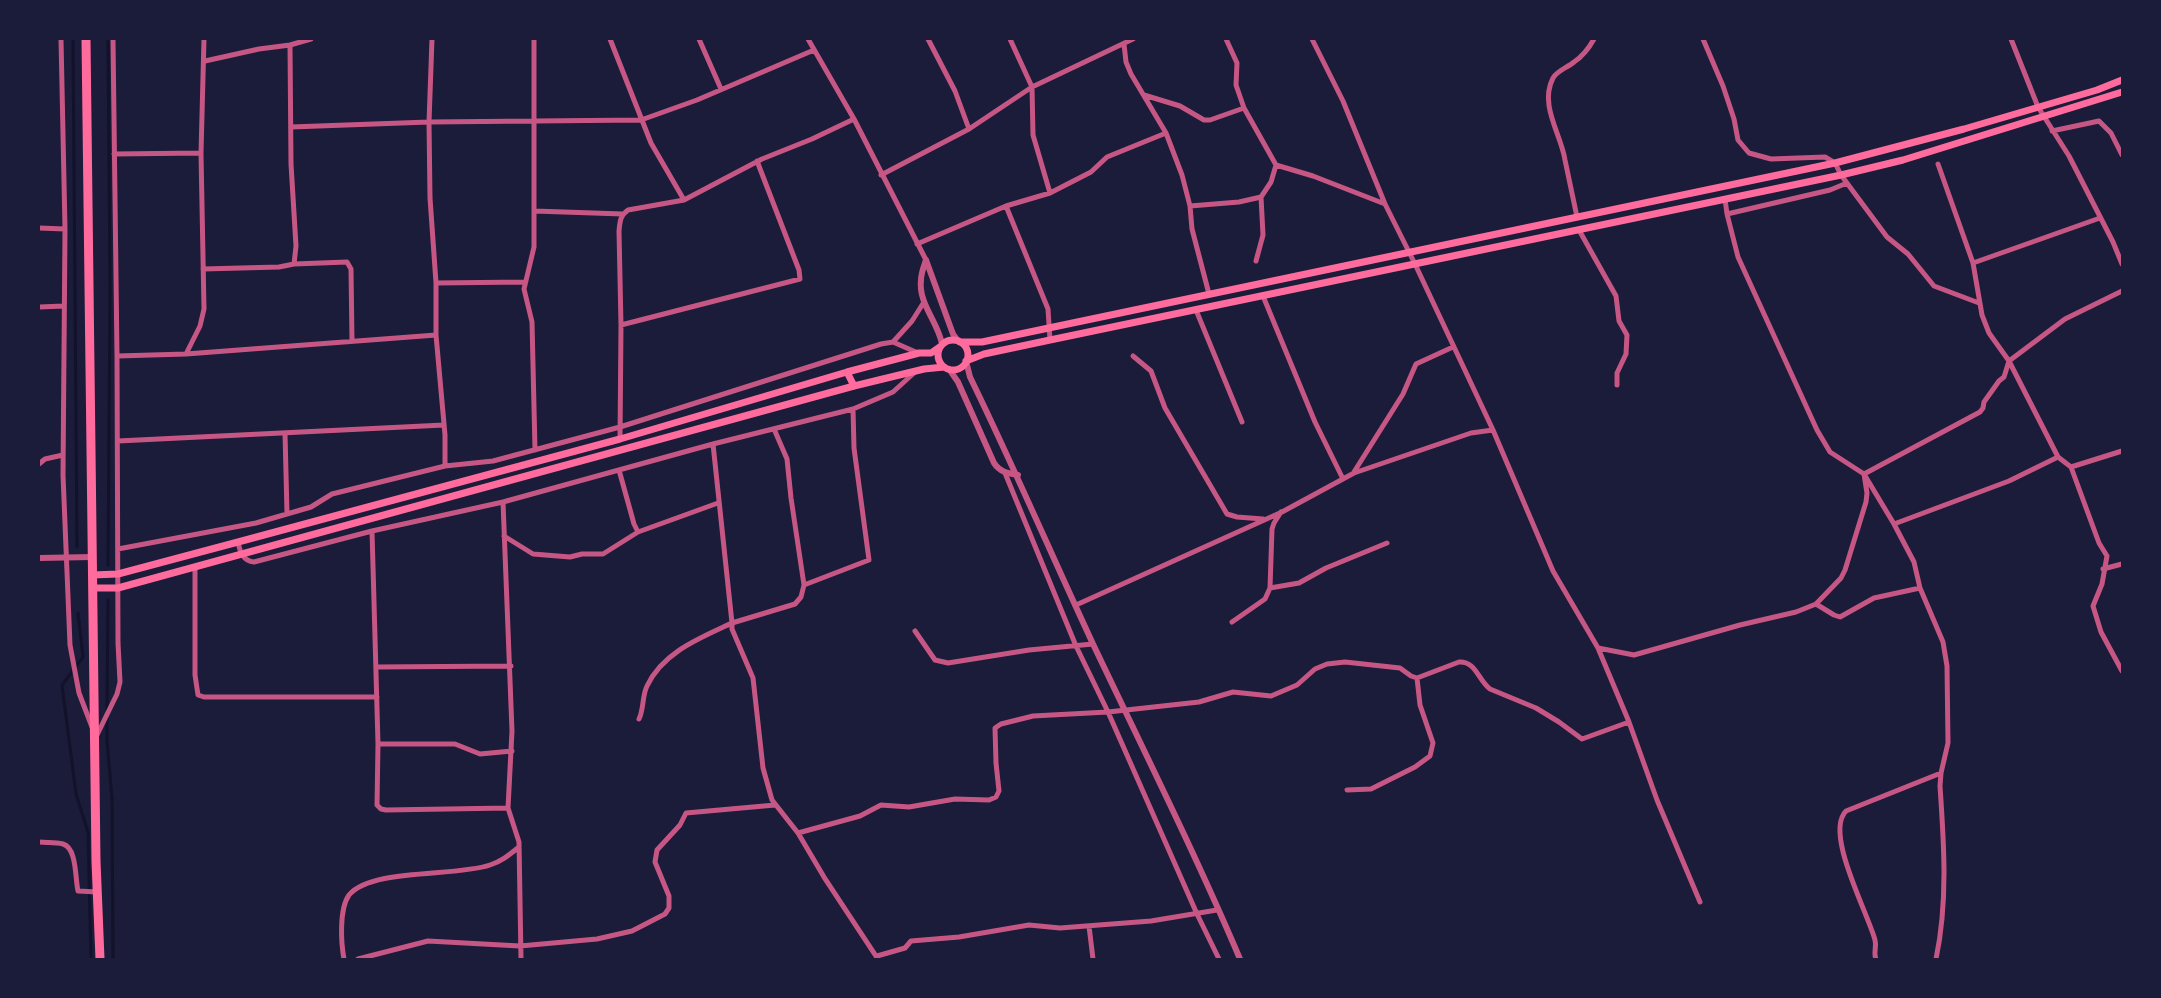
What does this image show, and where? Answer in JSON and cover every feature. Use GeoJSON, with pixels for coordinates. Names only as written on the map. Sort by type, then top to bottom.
{"type":"FeatureCollection","features":[{"type":"Feature","properties":{"kind":"highway"},"geometry":{"type":"LineString","coordinates":[[86,39],[92,575],[97,892],[100,959]]}},
{"type":"Feature","properties":{"kind":"main road"},"geometry":{"type":"LineString","coordinates":[[92,575],[118,574],[620,438],[847,372],[919,353],[930,353],[948,340],[982,342],[1835,163],[2038,107],[2122,80]]}},
{"type":"Feature","properties":{"kind":"main road"},"geometry":{"type":"LineString","coordinates":[[93,588],[118,588],[917,370],[959,368],[966,361],[984,354],[1841,175],[1903,160],[2044,118],[2122,92]]}},
{"type":"Feature","properties":{"kind":"main road"},"geometry":{"type":"LineString","coordinates":[[959,341],[967,351],[966,361]]}},
{"type":"Feature","properties":{"kind":"main road"},"geometry":{"type":"LineString","coordinates":[[941,345],[938,350],[938,359],[947,368]]}},
{"type":"Feature","properties":{"kind":"main road"},"geometry":{"type":"LineString","coordinates":[[847,372],[854,386]]}},
{"type":"Feature","properties":{"kind":"street"},"geometry":{"type":"LineString","coordinates":[[61,39],[65,230],[63,455],[70,645],[79,693],[96,737]]}},
{"type":"Feature","properties":{"kind":"street"},"geometry":{"type":"LineString","coordinates":[[96,737],[117,694],[120,682],[118,356],[113,39]]}},
{"type":"Feature","properties":{"kind":"street"},"geometry":{"type":"LineString","coordinates":[[186,354],[203,318],[201,153],[205,61],[204,39]]}},
{"type":"Feature","properties":{"kind":"street"},"geometry":{"type":"LineString","coordinates":[[205,61],[259,49],[290,45],[311,39]]}},
{"type":"Feature","properties":{"kind":"street"},"geometry":{"type":"LineString","coordinates":[[432,39],[429,122],[430,198],[436,283],[436,335],[444,425],[445,466]]}},
{"type":"Feature","properties":{"kind":"street"},"geometry":{"type":"LineString","coordinates":[[534,39],[534,247],[524,289],[532,322],[535,450]]}},
{"type":"Feature","properties":{"kind":"street"},"geometry":{"type":"LineString","coordinates":[[610,39],[651,143],[684,200]]}},
{"type":"Feature","properties":{"kind":"street"},"geometry":{"type":"LineString","coordinates":[[699,39],[721,89]]}},
{"type":"Feature","properties":{"kind":"street"},"geometry":{"type":"LineString","coordinates":[[808,39],[854,120],[926,260],[953,334],[959,341]]}},
{"type":"Feature","properties":{"kind":"street"},"geometry":{"type":"LineString","coordinates":[[928,39],[955,91],[968,129]]}},
{"type":"Feature","properties":{"kind":"street"},"geometry":{"type":"LineString","coordinates":[[1010,39],[1032,87],[1033,135],[1050,193]]}},
{"type":"Feature","properties":{"kind":"street"},"geometry":{"type":"LineString","coordinates":[[881,175],[968,129],[1032,87],[1132,39]]}},
{"type":"Feature","properties":{"kind":"street"},"geometry":{"type":"LineString","coordinates":[[1226,39],[1237,63],[1236,85],[1244,108],[1276,165],[1314,176],[1385,204]]}},
{"type":"Feature","properties":{"kind":"street"},"geometry":{"type":"LineString","coordinates":[[1312,39],[1343,101],[1385,204],[1410,252],[1493,430],[1553,571],[1598,648],[1629,722],[1657,800],[1700,902]]}},
{"type":"Feature","properties":{"kind":"street"},"geometry":{"type":"LineString","coordinates":[[1577,217],[1565,160],[1550,112],[1548,99],[1550,87],[1559,70],[1573,63],[1586,53],[1594,39]]}},
{"type":"Feature","properties":{"kind":"street"},"geometry":{"type":"LineString","coordinates":[[1703,39],[1723,86],[1738,140],[1749,153],[1771,159],[1825,157],[1835,163],[1841,175],[1887,237],[1908,254],[1934,286],[1979,303]]}},
{"type":"Feature","properties":{"kind":"street"},"geometry":{"type":"LineString","coordinates":[[2011,39],[2038,107],[2069,156],[2122,264]]}},
{"type":"Feature","properties":{"kind":"street"},"geometry":{"type":"LineString","coordinates":[[1124,44],[1126,62],[1131,74],[1166,133],[1182,174],[1190,206],[1192,229],[1209,294]]}},
{"type":"Feature","properties":{"kind":"street"},"geometry":{"type":"LineString","coordinates":[[290,45],[291,164],[296,246],[294,264]]}},
{"type":"Feature","properties":{"kind":"street"},"geometry":{"type":"LineString","coordinates":[[292,127],[429,122],[641,120],[814,50]]}},
{"type":"Feature","properties":{"kind":"street"},"geometry":{"type":"LineString","coordinates":[[1144,95],[1180,106],[1204,120],[1210,120],[1244,108]]}},
{"type":"Feature","properties":{"kind":"street"},"geometry":{"type":"LineString","coordinates":[[620,438],[622,325],[619,231],[620,219],[623,214],[628,210],[684,200],[757,162],[854,120]]}},
{"type":"Feature","properties":{"kind":"street"},"geometry":{"type":"LineString","coordinates":[[2052,131],[2099,121],[2111,134],[2122,155]]}},
{"type":"Feature","properties":{"kind":"street"},"geometry":{"type":"LineString","coordinates":[[917,244],[1006,206],[1050,193],[1086,176],[1107,157],[1166,133]]}},
{"type":"Feature","properties":{"kind":"street"},"geometry":{"type":"LineString","coordinates":[[114,154],[201,153]]}},
{"type":"Feature","properties":{"kind":"street"},"geometry":{"type":"LineString","coordinates":[[622,325],[800,279],[799,270],[757,162]]}},
{"type":"Feature","properties":{"kind":"street"},"geometry":{"type":"LineString","coordinates":[[1938,164],[1973,263],[1979,303],[1988,333],[2009,361],[2058,457],[2071,467],[2099,544],[2107,556],[2103,569],[2102,584],[2093,606],[2101,632],[2122,671]]}},
{"type":"Feature","properties":{"kind":"street"},"geometry":{"type":"LineString","coordinates":[[1256,261],[1263,235],[1261,197],[1271,182],[1276,165]]}},
{"type":"Feature","properties":{"kind":"street"},"geometry":{"type":"LineString","coordinates":[[1727,214],[1830,190],[1847,183]]}},
{"type":"Feature","properties":{"kind":"street"},"geometry":{"type":"LineString","coordinates":[[1190,206],[1239,202],[1261,197]]}},
{"type":"Feature","properties":{"kind":"street"},"geometry":{"type":"LineString","coordinates":[[1725,199],[1738,258],[1817,430],[1830,452],[1864,474],[1894,524],[1914,562],[1920,588],[1946,653],[1948,743],[1941,773],[1944,877],[1942,915],[1936,959]]}},
{"type":"Feature","properties":{"kind":"street"},"geometry":{"type":"LineString","coordinates":[[1006,206],[1048,309],[1050,340]]}},
{"type":"Feature","properties":{"kind":"street"},"geometry":{"type":"LineString","coordinates":[[534,211],[623,214]]}},
{"type":"Feature","properties":{"kind":"street"},"geometry":{"type":"LineString","coordinates":[[1973,263],[2100,218]]}},
{"type":"Feature","properties":{"kind":"street"},"geometry":{"type":"LineString","coordinates":[[39,228],[65,230]]}},
{"type":"Feature","properties":{"kind":"street"},"geometry":{"type":"LineString","coordinates":[[1579,230],[1616,296],[1620,321],[1627,335],[1626,354],[1616,373],[1617,384]]}},
{"type":"Feature","properties":{"kind":"street"},"geometry":{"type":"LineString","coordinates":[[926,260],[920,282],[924,302],[940,333],[941,345]]}},
{"type":"Feature","properties":{"kind":"street"},"geometry":{"type":"LineString","coordinates":[[203,269],[279,267],[294,264],[347,262],[351,269],[352,341]]}},
{"type":"Feature","properties":{"kind":"street"},"geometry":{"type":"LineString","coordinates":[[436,283],[525,282]]}},
{"type":"Feature","properties":{"kind":"street"},"geometry":{"type":"LineString","coordinates":[[1864,474],[1980,412],[1984,402],[2004,377],[2009,361],[2065,319],[2122,291]]}},
{"type":"Feature","properties":{"kind":"street"},"geometry":{"type":"LineString","coordinates":[[1263,296],[1315,422],[1343,479]]}},
{"type":"Feature","properties":{"kind":"street"},"geometry":{"type":"LineString","coordinates":[[894,342],[924,302]]}},
{"type":"Feature","properties":{"kind":"street"},"geometry":{"type":"LineString","coordinates":[[39,307],[64,306]]}},
{"type":"Feature","properties":{"kind":"street"},"geometry":{"type":"LineString","coordinates":[[1196,310],[1242,422]]}},
{"type":"Feature","properties":{"kind":"street"},"geometry":{"type":"LineString","coordinates":[[118,356],[186,354],[436,335]]}},
{"type":"Feature","properties":{"kind":"street"},"geometry":{"type":"LineString","coordinates":[[118,549],[256,523],[311,507],[332,494],[445,466],[493,461],[535,450],[620,427],[776,379],[857,350],[894,342],[919,353]]}},
{"type":"Feature","properties":{"kind":"street"},"geometry":{"type":"LineString","coordinates":[[1354,473],[1402,394],[1416,364],[1453,347]]}},
{"type":"Feature","properties":{"kind":"street"},"geometry":{"type":"LineString","coordinates":[[1133,356],[1151,371],[1164,408],[1227,514],[1236,518],[1264,519]]}},
{"type":"Feature","properties":{"kind":"street"},"geometry":{"type":"LineString","coordinates":[[966,361],[970,377],[1018,475],[1093,644],[1126,710],[1240,959]]}},
{"type":"Feature","properties":{"kind":"street"},"geometry":{"type":"LineString","coordinates":[[947,368],[958,382],[994,463],[998,469],[1005,473],[1018,475]]}},
{"type":"Feature","properties":{"kind":"street"},"geometry":{"type":"LineString","coordinates":[[238,542],[241,555],[249,562],[254,562],[372,530],[503,502],[713,444],[853,409],[893,392],[917,370]]}},
{"type":"Feature","properties":{"kind":"street"},"geometry":{"type":"LineString","coordinates":[[804,584],[869,560],[854,448],[853,409]]}},
{"type":"Feature","properties":{"kind":"street"},"geometry":{"type":"LineString","coordinates":[[118,441],[444,425]]}},
{"type":"Feature","properties":{"kind":"street"},"geometry":{"type":"LineString","coordinates":[[639,719],[648,684],[663,663],[685,646],[732,623],[795,604],[801,597],[804,584],[787,459],[774,429]]}},
{"type":"Feature","properties":{"kind":"street"},"geometry":{"type":"LineString","coordinates":[[1076,605],[1282,512],[1354,473],[1471,433],[1493,430]]}},
{"type":"Feature","properties":{"kind":"street"},"geometry":{"type":"LineString","coordinates":[[285,433],[287,514]]}},
{"type":"Feature","properties":{"kind":"street"},"geometry":{"type":"LineString","coordinates":[[713,444],[732,629],[753,678],[763,768],[769,793],[775,805],[798,833],[824,877],[878,958],[905,948],[911,941],[959,937],[1029,925],[1060,928],[1151,921],[1217,910]]}},
{"type":"Feature","properties":{"kind":"street"},"geometry":{"type":"LineString","coordinates":[[2071,467],[2122,451]]}},
{"type":"Feature","properties":{"kind":"street"},"geometry":{"type":"LineString","coordinates":[[39,464],[44,459],[63,455]]}},
{"type":"Feature","properties":{"kind":"street"},"geometry":{"type":"LineString","coordinates":[[1894,524],[2009,482],[2058,457]]}},
{"type":"Feature","properties":{"kind":"street"},"geometry":{"type":"LineString","coordinates":[[619,470],[638,532]]}},
{"type":"Feature","properties":{"kind":"street"},"geometry":{"type":"LineString","coordinates":[[1005,473],[1076,646],[1108,712],[1197,914],[1219,959]]}},
{"type":"Feature","properties":{"kind":"street"},"geometry":{"type":"LineString","coordinates":[[1598,648],[1634,655],[1740,625],[1796,612],[1816,604],[1841,578],[1845,570],[1866,502],[1867,493],[1864,474]]}},
{"type":"Feature","properties":{"kind":"street"},"geometry":{"type":"LineString","coordinates":[[503,502],[511,666],[512,751],[508,808],[510,819],[518,837],[519,847],[521,959]]}},
{"type":"Feature","properties":{"kind":"street"},"geometry":{"type":"LineString","coordinates":[[504,536],[533,554],[570,556],[603,554],[638,532],[718,503]]}},
{"type":"Feature","properties":{"kind":"street"},"geometry":{"type":"LineString","coordinates":[[1232,622],[1265,599],[1270,588],[1272,529],[1274,522],[1282,512]]}},
{"type":"Feature","properties":{"kind":"street"},"geometry":{"type":"LineString","coordinates":[[372,530],[378,744],[377,805],[381,809],[508,808]]}},
{"type":"Feature","properties":{"kind":"street"},"geometry":{"type":"LineString","coordinates":[[1270,588],[1299,583],[1326,568],[1387,543]]}},
{"type":"Feature","properties":{"kind":"street"},"geometry":{"type":"LineString","coordinates":[[39,558],[92,557]]}},
{"type":"Feature","properties":{"kind":"street"},"geometry":{"type":"LineString","coordinates":[[2103,569],[2122,564]]}},
{"type":"Feature","properties":{"kind":"street"},"geometry":{"type":"LineString","coordinates":[[195,567],[195,675],[198,695],[204,697],[377,697]]}},
{"type":"Feature","properties":{"kind":"street"},"geometry":{"type":"LineString","coordinates":[[1816,604],[1834,616],[1840,617],[1874,598],[1920,588]]}},
{"type":"Feature","properties":{"kind":"street"},"geometry":{"type":"LineString","coordinates":[[915,631],[935,660],[948,663],[1029,650],[1093,644]]}},
{"type":"Feature","properties":{"kind":"street"},"geometry":{"type":"LineString","coordinates":[[798,833],[860,816],[881,805],[909,807],[955,799],[989,800],[996,797],[1000,791],[996,763],[995,728],[998,726],[1033,716],[1108,712],[1199,702],[1232,692],[1271,696],[1297,685],[1315,669],[1327,664],[1345,662],[1400,668],[1417,678],[1465,661],[1471,664],[1485,685],[1490,689],[1536,708],[1582,739],[1629,722]]}},
{"type":"Feature","properties":{"kind":"street"},"geometry":{"type":"LineString","coordinates":[[376,667],[511,666]]}},
{"type":"Feature","properties":{"kind":"street"},"geometry":{"type":"LineString","coordinates":[[1346,790],[1370,788],[1415,767],[1430,756],[1433,743],[1420,706],[1417,678]]}},
{"type":"Feature","properties":{"kind":"street"},"geometry":{"type":"LineString","coordinates":[[378,744],[455,744],[480,754],[512,751]]}},
{"type":"Feature","properties":{"kind":"street"},"geometry":{"type":"LineString","coordinates":[[1876,959],[1875,940],[1842,849],[1840,824],[1842,816],[1846,811],[1941,773]]}},
{"type":"Feature","properties":{"kind":"street"},"geometry":{"type":"LineString","coordinates":[[358,959],[428,941],[520,946],[598,939],[632,931],[664,914],[670,905],[669,896],[654,862],[657,850],[680,825],[686,813],[775,805]]}},
{"type":"Feature","properties":{"kind":"street"},"geometry":{"type":"LineString","coordinates":[[39,842],[64,844],[69,848],[78,891],[97,892]]}},
{"type":"Feature","properties":{"kind":"street"},"geometry":{"type":"LineString","coordinates":[[344,959],[341,930],[345,905],[348,897],[363,885],[411,875],[453,872],[488,866],[506,858],[519,847]]}},
{"type":"Feature","properties":{"kind":"street"},"geometry":{"type":"LineString","coordinates":[[1089,926],[1093,959]]}},
{"type":"Feature","properties":{"kind":"waterway"},"geometry":{"type":"LineString","coordinates":[[73,39],[77,547]]}},
{"type":"Feature","properties":{"kind":"waterway"},"geometry":{"type":"LineString","coordinates":[[108,39],[110,290],[108,565]]}},
{"type":"Feature","properties":{"kind":"waterway"},"geometry":{"type":"LineString","coordinates":[[107,711],[108,600]]}},
{"type":"Feature","properties":{"kind":"waterway"},"geometry":{"type":"LineString","coordinates":[[78,613],[83,657],[62,685],[76,794],[88,832],[91,959]]}},
{"type":"Feature","properties":{"kind":"waterway"},"geometry":{"type":"LineString","coordinates":[[107,718],[112,799],[113,959]]}}]}
